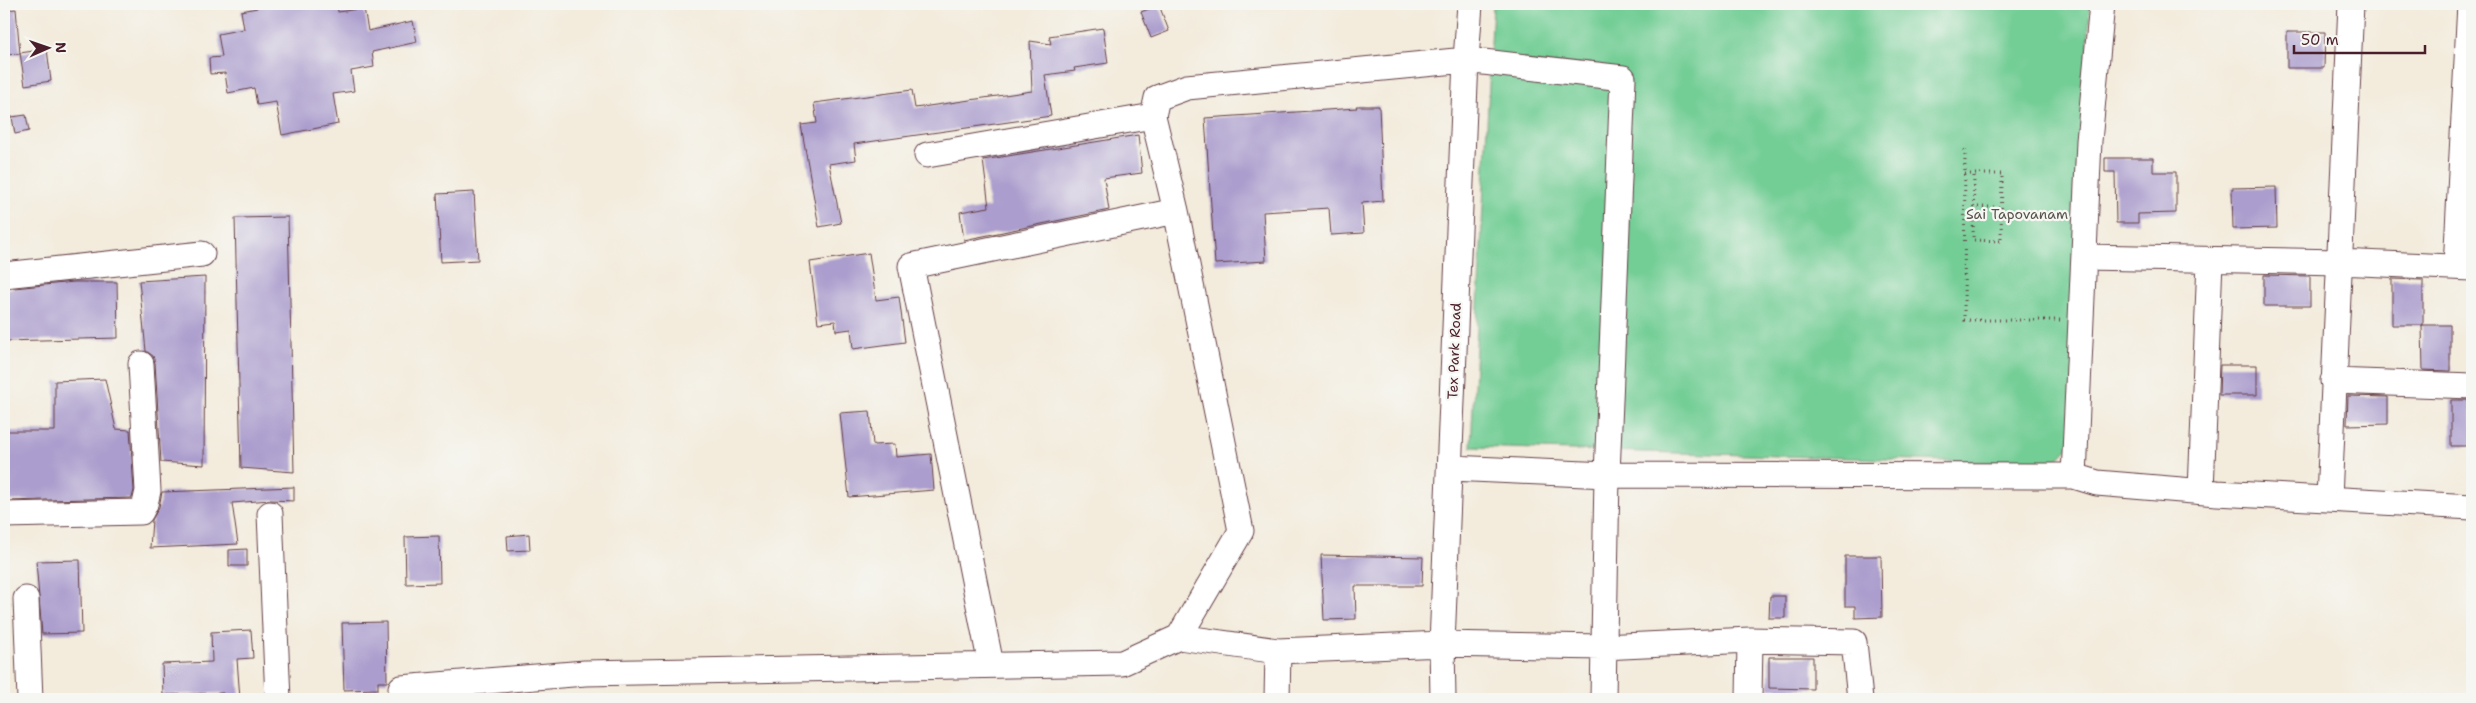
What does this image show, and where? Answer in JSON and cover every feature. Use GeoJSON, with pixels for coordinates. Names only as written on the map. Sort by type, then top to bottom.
{"type":"FeatureCollection","features":[{"type":"Feature","properties":{"kind":"street","name":"Tex Park Road"},"geometry":{"type":"LineString","coordinates":[[1443,699],[1442,644],[1466,60],[1470,4]]}},
{"type":"Feature","properties":{"kind":"street"},"geometry":{"type":"LineString","coordinates":[[2074,476],[2089,141],[2102,4]]}},
{"type":"Feature","properties":{"kind":"street"},"geometry":{"type":"LineString","coordinates":[[2329,498],[2351,4]]}},
{"type":"Feature","properties":{"kind":"street"},"geometry":{"type":"LineString","coordinates":[[2084,257],[2339,262],[2464,267],[2470,4]]}},
{"type":"Feature","properties":{"kind":"street"},"geometry":{"type":"LineString","coordinates":[[1179,637],[1240,531],[1176,211],[1153,116],[1157,98],[1187,87],[1466,60],[1623,78],[1607,475],[1602,648],[1603,699]]}},
{"type":"Feature","properties":{"kind":"street"},"geometry":{"type":"LineString","coordinates":[[927,155],[1153,116]]}},
{"type":"Feature","properties":{"kind":"street"},"geometry":{"type":"LineString","coordinates":[[991,665],[912,266],[1176,211]]}},
{"type":"Feature","properties":{"kind":"street"},"geometry":{"type":"LineString","coordinates":[[4,275],[202,254]]}},
{"type":"Feature","properties":{"kind":"street"},"geometry":{"type":"LineString","coordinates":[[2201,491],[2210,260]]}},
{"type":"Feature","properties":{"kind":"street"},"geometry":{"type":"LineString","coordinates":[[4,515],[141,512],[148,491],[141,364]]}},
{"type":"Feature","properties":{"kind":"street"},"geometry":{"type":"LineString","coordinates":[[2333,381],[2472,386]]}},
{"type":"Feature","properties":{"kind":"street"},"geometry":{"type":"LineString","coordinates":[[1450,468],[1607,475],[2074,476],[2097,483],[2472,507]]}},
{"type":"Feature","properties":{"kind":"street"},"geometry":{"type":"LineString","coordinates":[[270,514],[278,699]]}},
{"type":"Feature","properties":{"kind":"street"},"geometry":{"type":"LineString","coordinates":[[26,599],[30,699]]}},
{"type":"Feature","properties":{"kind":"street"},"geometry":{"type":"LineString","coordinates":[[401,699],[401,688],[585,673],[1122,663],[1179,637],[1278,651],[1442,644],[1602,648],[1750,640],[1854,642],[1860,699]]}},
{"type":"Feature","properties":{"kind":"street"},"geometry":{"type":"LineString","coordinates":[[1749,699],[1750,640]]}},
{"type":"Feature","properties":{"kind":"street"},"geometry":{"type":"LineString","coordinates":[[1277,699],[1278,651]]}},
{"type":"Feature","properties":{"kind":"path"},"geometry":{"type":"LineString","coordinates":[[1965,150],[1964,320],[2081,320]]}},
{"type":"Feature","properties":{"kind":"path"},"geometry":{"type":"LineString","coordinates":[[1965,174],[1974,174],[2002,174],[2001,241],[1973,240],[1974,174]]}},
{"type":"Feature","properties":{"kind":"path"},"geometry":{"type":"LineString","coordinates":[[1973,207],[2001,207]]}},
{"type":"Feature","properties":{"kind":"green space","name":"Sai Tapovanam"},"geometry":{"type":"Polygon","coordinates":[[[1493,4],[2090,4],[2070,446],[2053,464],[1471,447],[1493,4]]]}},
{"type":"Feature","properties":{"kind":"building"},"geometry":{"type":"Polygon","coordinates":[[[257,4],[337,4],[338,12],[364,8],[368,31],[413,21],[417,42],[372,52],[374,67],[351,71],[354,91],[333,94],[338,124],[282,135],[276,102],[257,105],[254,88],[228,93],[225,73],[210,74],[209,58],[222,57],[218,34],[244,29],[241,11],[257,8],[257,4]]]}},
{"type":"Feature","properties":{"kind":"building"},"geometry":{"type":"Polygon","coordinates":[[[1159,5],[1169,31],[1151,38],[1141,12],[1159,5]]]}},
{"type":"Feature","properties":{"kind":"building"},"geometry":{"type":"Polygon","coordinates":[[[16,9],[20,54],[4,55],[4,10],[16,9]]]}},
{"type":"Feature","properties":{"kind":"building"},"geometry":{"type":"Polygon","coordinates":[[[1103,28],[1108,63],[1074,68],[1075,71],[1045,75],[1051,116],[854,144],[856,160],[829,164],[841,223],[819,227],[801,125],[817,123],[814,103],[912,90],[915,108],[1032,91],[1030,41],[1051,44],[1049,36],[1103,28]]]}},
{"type":"Feature","properties":{"kind":"building"},"geometry":{"type":"Polygon","coordinates":[[[2287,32],[2325,32],[2324,68],[2287,68],[2287,32]]]}},
{"type":"Feature","properties":{"kind":"building"},"geometry":{"type":"Polygon","coordinates":[[[47,49],[51,81],[25,85],[20,53],[47,49]]]}},
{"type":"Feature","properties":{"kind":"building"},"geometry":{"type":"Polygon","coordinates":[[[1356,106],[1379,106],[1383,201],[1362,203],[1364,233],[1331,235],[1329,208],[1263,212],[1266,261],[1215,264],[1205,118],[1357,108],[1356,106]]]}},
{"type":"Feature","properties":{"kind":"building"},"geometry":{"type":"Polygon","coordinates":[[[26,115],[29,131],[15,134],[12,117],[26,115]]]}},
{"type":"Feature","properties":{"kind":"building"},"geometry":{"type":"Polygon","coordinates":[[[1138,135],[1142,173],[1104,178],[1109,210],[964,240],[960,212],[989,207],[983,160],[1138,135]]]}},
{"type":"Feature","properties":{"kind":"building"},"geometry":{"type":"Polygon","coordinates":[[[2105,158],[2153,158],[2153,172],[2176,172],[2176,213],[2138,214],[2138,223],[2116,223],[2115,172],[2105,172],[2105,158]]]}},
{"type":"Feature","properties":{"kind":"building"},"geometry":{"type":"Polygon","coordinates":[[[2276,187],[2277,228],[2233,229],[2232,188],[2276,187]]]}},
{"type":"Feature","properties":{"kind":"building"},"geometry":{"type":"Polygon","coordinates":[[[474,192],[478,260],[441,262],[437,194],[474,192]]]}},
{"type":"Feature","properties":{"kind":"building"},"geometry":{"type":"Polygon","coordinates":[[[288,217],[294,472],[241,468],[235,218],[288,217]]]}},
{"type":"Feature","properties":{"kind":"building"},"geometry":{"type":"Polygon","coordinates":[[[869,253],[876,300],[899,297],[905,342],[853,349],[851,329],[836,331],[835,321],[818,323],[810,262],[869,253]]]}},
{"type":"Feature","properties":{"kind":"building"},"geometry":{"type":"Polygon","coordinates":[[[2264,275],[2310,276],[2310,306],[2264,306],[2264,275]]]}},
{"type":"Feature","properties":{"kind":"building"},"geometry":{"type":"Polygon","coordinates":[[[205,277],[204,465],[161,462],[155,363],[153,356],[146,351],[139,281],[205,277]]]}},
{"type":"Feature","properties":{"kind":"building"},"geometry":{"type":"Polygon","coordinates":[[[2392,279],[2423,280],[2423,325],[2392,325],[2392,279]]]}},
{"type":"Feature","properties":{"kind":"building"},"geometry":{"type":"Polygon","coordinates":[[[74,282],[117,282],[118,338],[4,341],[4,289],[74,282]]]}},
{"type":"Feature","properties":{"kind":"building"},"geometry":{"type":"Polygon","coordinates":[[[2422,325],[2450,325],[2450,371],[2423,370],[2422,325]]]}},
{"type":"Feature","properties":{"kind":"building"},"geometry":{"type":"Polygon","coordinates":[[[2220,365],[2257,365],[2257,395],[2219,395],[2220,365]]]}},
{"type":"Feature","properties":{"kind":"building"},"geometry":{"type":"Polygon","coordinates":[[[105,379],[116,429],[130,430],[134,490],[132,498],[4,501],[4,431],[55,431],[55,381],[105,379]]]}},
{"type":"Feature","properties":{"kind":"building"},"geometry":{"type":"Polygon","coordinates":[[[2348,396],[2388,397],[2388,424],[2347,425],[2348,396]]]}},
{"type":"Feature","properties":{"kind":"building"},"geometry":{"type":"Polygon","coordinates":[[[2451,400],[2472,400],[2472,446],[2451,446],[2451,400]]]}},
{"type":"Feature","properties":{"kind":"building"},"geometry":{"type":"Polygon","coordinates":[[[870,411],[873,445],[895,444],[896,457],[931,454],[934,490],[849,497],[840,413],[870,411]]]}},
{"type":"Feature","properties":{"kind":"building"},"geometry":{"type":"Polygon","coordinates":[[[294,487],[294,501],[270,500],[232,503],[238,544],[150,548],[152,520],[159,507],[162,492],[294,487]]]}},
{"type":"Feature","properties":{"kind":"building"},"geometry":{"type":"Polygon","coordinates":[[[529,534],[530,550],[508,551],[507,536],[529,534]]]}},
{"type":"Feature","properties":{"kind":"building"},"geometry":{"type":"Polygon","coordinates":[[[439,536],[440,583],[406,584],[405,537],[439,536]]]}},
{"type":"Feature","properties":{"kind":"building"},"geometry":{"type":"Polygon","coordinates":[[[247,549],[247,566],[229,566],[229,550],[247,549]]]}},
{"type":"Feature","properties":{"kind":"building"},"geometry":{"type":"Polygon","coordinates":[[[1321,555],[1423,557],[1422,586],[1355,586],[1356,619],[1324,620],[1321,555]]]}},
{"type":"Feature","properties":{"kind":"building"},"geometry":{"type":"Polygon","coordinates":[[[1845,556],[1881,556],[1882,617],[1855,618],[1855,606],[1845,606],[1845,556]]]}},
{"type":"Feature","properties":{"kind":"building"},"geometry":{"type":"Polygon","coordinates":[[[80,560],[82,633],[42,634],[36,561],[80,560]]]}},
{"type":"Feature","properties":{"kind":"building"},"geometry":{"type":"Polygon","coordinates":[[[1770,596],[1785,596],[1785,618],[1769,618],[1770,596]]]}},
{"type":"Feature","properties":{"kind":"building"},"geometry":{"type":"Polygon","coordinates":[[[386,622],[387,682],[378,682],[378,689],[344,690],[342,623],[386,622]]]}},
{"type":"Feature","properties":{"kind":"building"},"geometry":{"type":"Polygon","coordinates":[[[251,630],[253,658],[237,659],[240,699],[223,699],[223,693],[163,695],[162,664],[212,662],[211,632],[251,630]]]}},
{"type":"Feature","properties":{"kind":"building"},"geometry":{"type":"Polygon","coordinates":[[[1769,657],[1813,657],[1813,689],[1769,688],[1769,657]]]}}]}
